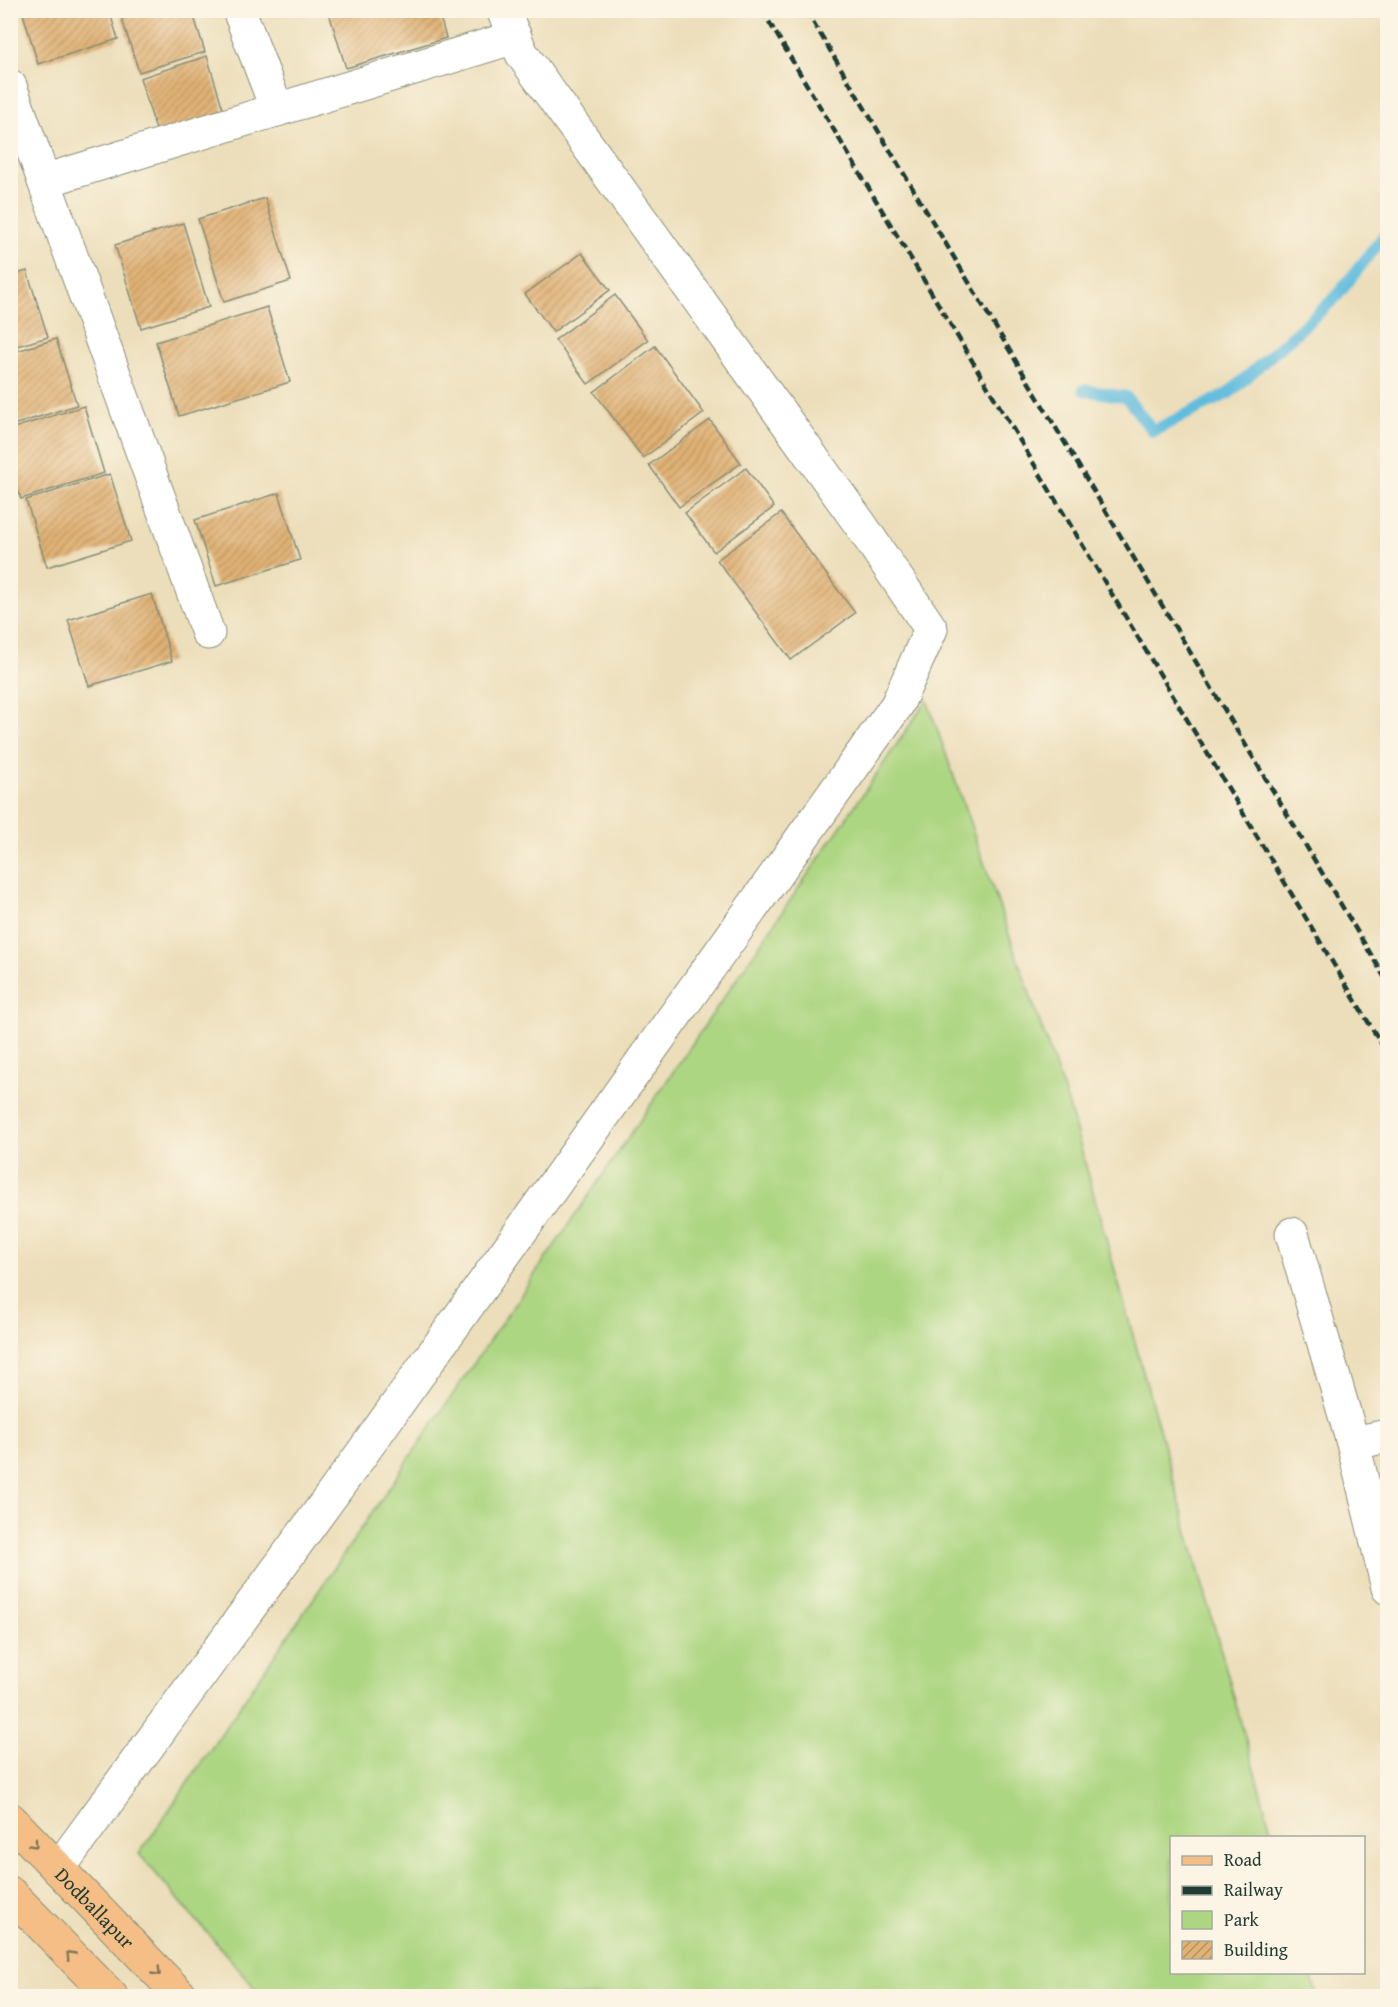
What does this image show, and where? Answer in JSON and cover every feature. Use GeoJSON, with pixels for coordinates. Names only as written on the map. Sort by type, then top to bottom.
{"type":"FeatureCollection","features":[{"type":"Feature","properties":{"kind":"main road","name":"Dodballapur"},"geometry":{"type":"LineString","coordinates":[[10,1819],[181,1996]]}},
{"type":"Feature","properties":{"kind":"main road"},"geometry":{"type":"LineString","coordinates":[[10,1893],[111,1996]]}},
{"type":"Feature","properties":{"kind":"street"},"geometry":{"type":"LineString","coordinates":[[239,10],[277,110]]}},
{"type":"Feature","properties":{"kind":"street"},"geometry":{"type":"LineString","coordinates":[[44,181],[277,110],[509,24],[522,54],[860,524],[931,629],[897,705],[353,1466],[58,1869]]}},
{"type":"Feature","properties":{"kind":"street"},"geometry":{"type":"LineString","coordinates":[[10,86],[208,633]]}},
{"type":"Feature","properties":{"kind":"street"},"geometry":{"type":"LineString","coordinates":[[1292,1234],[1353,1443],[1388,1588]]}},
{"type":"Feature","properties":{"kind":"street"},"geometry":{"type":"LineString","coordinates":[[1353,1443],[1388,1436]]}},
{"type":"Feature","properties":{"kind":"green space"},"geometry":{"type":"Polygon","coordinates":[[[927,700],[1069,1106],[1273,1836],[1170,1836],[1170,1974],[1311,1974],[1317,1996],[262,1996],[139,1854],[927,700]]]}},
{"type":"Feature","properties":{"kind":"building"},"geometry":{"type":"Polygon","coordinates":[[[22,10],[109,10],[118,39],[38,64],[22,10]]]}},
{"type":"Feature","properties":{"kind":"building"},"geometry":{"type":"Polygon","coordinates":[[[119,10],[192,10],[205,52],[139,72],[119,10]]]}},
{"type":"Feature","properties":{"kind":"building"},"geometry":{"type":"Polygon","coordinates":[[[328,10],[438,10],[446,38],[346,68],[328,10]]]}},
{"type":"Feature","properties":{"kind":"building"},"geometry":{"type":"Polygon","coordinates":[[[207,56],[226,119],[159,139],[140,78],[207,56]]]}},
{"type":"Feature","properties":{"kind":"building"},"geometry":{"type":"Polygon","coordinates":[[[265,198],[291,281],[224,302],[198,219],[265,198]]]}},
{"type":"Feature","properties":{"kind":"building"},"geometry":{"type":"Polygon","coordinates":[[[183,223],[209,307],[141,328],[115,245],[183,223]]]}},
{"type":"Feature","properties":{"kind":"building"},"geometry":{"type":"Polygon","coordinates":[[[582,253],[610,290],[553,332],[525,294],[582,253]]]}},
{"type":"Feature","properties":{"kind":"building"},"geometry":{"type":"Polygon","coordinates":[[[27,271],[48,337],[10,348],[10,276],[27,271]]]}},
{"type":"Feature","properties":{"kind":"building"},"geometry":{"type":"Polygon","coordinates":[[[615,295],[648,340],[588,384],[555,340],[615,295]]]}},
{"type":"Feature","properties":{"kind":"building"},"geometry":{"type":"Polygon","coordinates":[[[267,307],[290,382],[179,416],[156,342],[267,307]]]}},
{"type":"Feature","properties":{"kind":"building"},"geometry":{"type":"Polygon","coordinates":[[[56,339],[77,405],[10,426],[10,353],[56,339]]]}},
{"type":"Feature","properties":{"kind":"building"},"geometry":{"type":"Polygon","coordinates":[[[655,346],[704,413],[643,458],[594,392],[655,346]]]}},
{"type":"Feature","properties":{"kind":"building"},"geometry":{"type":"Polygon","coordinates":[[[84,406],[104,473],[21,499],[10,465],[10,429],[84,406]]]}},
{"type":"Feature","properties":{"kind":"building"},"geometry":{"type":"Polygon","coordinates":[[[710,420],[741,463],[679,507],[649,465],[710,420]]]}},
{"type":"Feature","properties":{"kind":"building"},"geometry":{"type":"Polygon","coordinates":[[[746,468],[774,507],[714,552],[685,513],[746,468]]]}},
{"type":"Feature","properties":{"kind":"building"},"geometry":{"type":"Polygon","coordinates":[[[110,474],[131,541],[47,567],[26,500],[110,474]]]}},
{"type":"Feature","properties":{"kind":"building"},"geometry":{"type":"Polygon","coordinates":[[[279,493],[300,560],[216,586],[195,520],[279,493]]]}},
{"type":"Feature","properties":{"kind":"building"},"geometry":{"type":"Polygon","coordinates":[[[781,513],[855,613],[791,660],[717,560],[781,513]]]}},
{"type":"Feature","properties":{"kind":"building"},"geometry":{"type":"Polygon","coordinates":[[[152,594],[172,661],[89,686],[68,620],[152,594]]]}},
{"type":"Feature","properties":{"kind":"waterway"},"geometry":{"type":"LineString","coordinates":[[1084,390],[1126,397],[1153,431],[1229,393],[1336,297],[1388,231]]}},
{"type":"Feature","properties":{"kind":"railway"},"geometry":{"type":"LineString","coordinates":[[762,10],[1388,1055]]}},
{"type":"Feature","properties":{"kind":"railway"},"geometry":{"type":"LineString","coordinates":[[806,10],[1388,983]]}}]}
